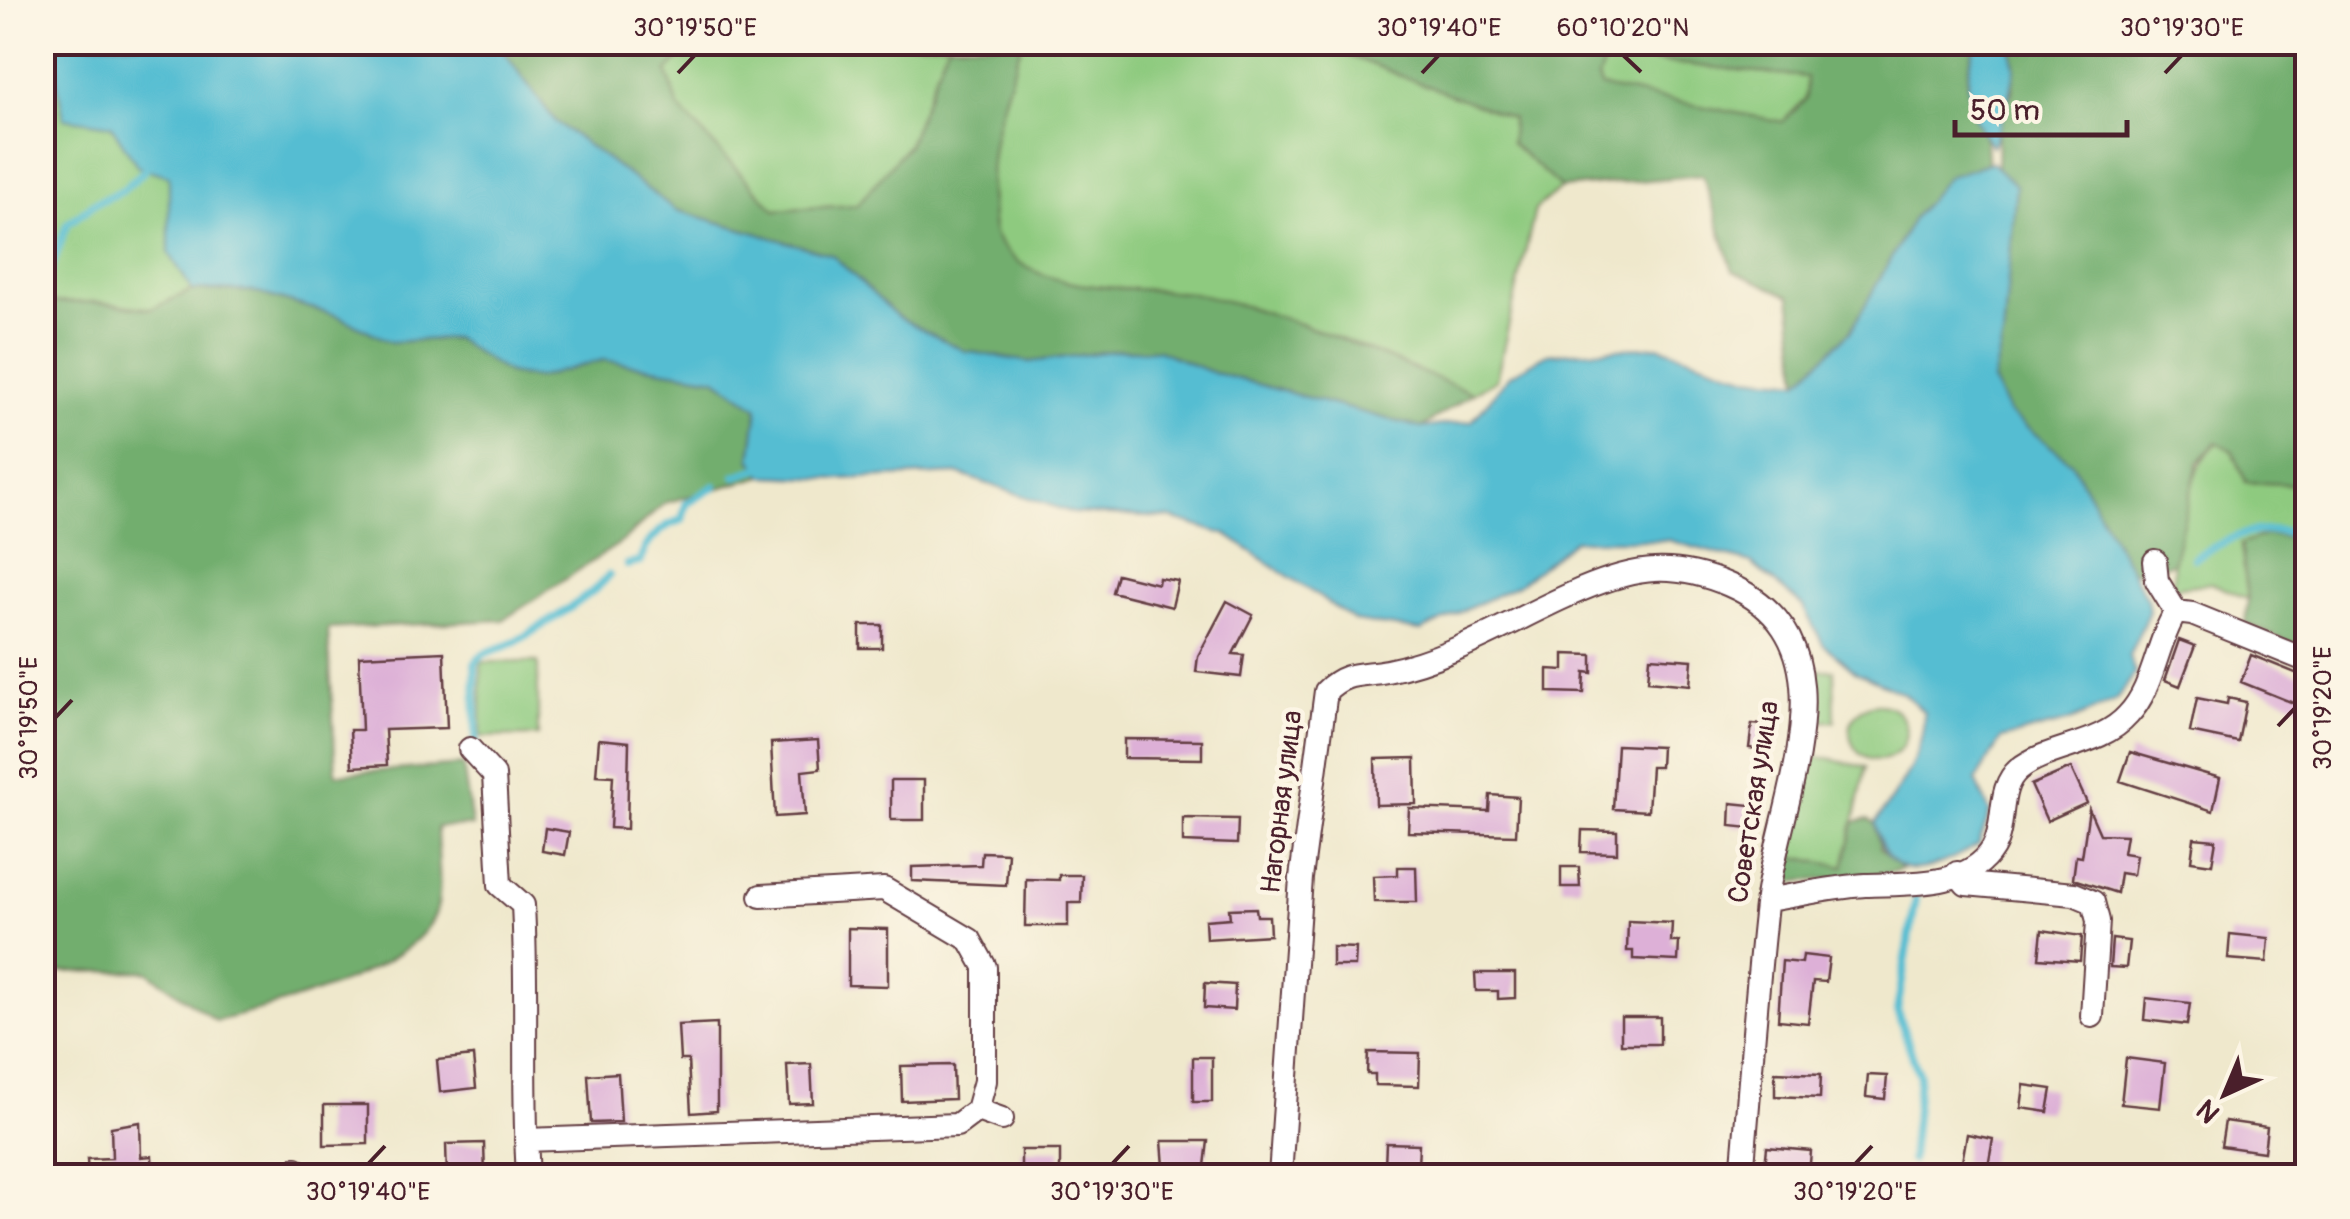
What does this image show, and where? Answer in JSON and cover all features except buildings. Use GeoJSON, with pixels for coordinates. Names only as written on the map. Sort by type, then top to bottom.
{"type":"FeatureCollection","features":[{"type":"Feature","properties":{"kind":"street"},"geometry":{"type":"LineString","coordinates":[[2155,561],[2157,582],[2176,612]]}},
{"type":"Feature","properties":{"kind":"street","name":"Советская улица"},"geometry":{"type":"LineString","coordinates":[[1616,574],[1662,568],[1704,574],[1758,597],[1792,640],[1803,670],[1802,724],[1767,900],[1742,1176]]}},
{"type":"Feature","properties":{"kind":"street","name":"Нагорная улица"},"geometry":{"type":"LineString","coordinates":[[1280,1176],[1301,878],[1326,691],[1340,676],[1420,662],[1616,574]]}},
{"type":"Feature","properties":{"kind":"street"},"geometry":{"type":"LineString","coordinates":[[2176,612],[2192,614],[2308,662]]}},
{"type":"Feature","properties":{"kind":"street"},"geometry":{"type":"LineString","coordinates":[[1767,900],[1866,885],[1920,886],[1958,874],[1992,850],[2006,786],[2019,768],[2112,728],[2130,714],[2156,661],[2162,634],[2176,612]]}},
{"type":"Feature","properties":{"kind":"street"},"geometry":{"type":"LineString","coordinates":[[470,749],[494,775],[500,885],[523,905],[528,1002],[522,1086],[528,1176]]}},
{"type":"Feature","properties":{"kind":"street"},"geometry":{"type":"LineString","coordinates":[[1958,874],[1966,884],[2074,894],[2093,902],[2098,921],[2092,1016]]}},
{"type":"Feature","properties":{"kind":"street"},"geometry":{"type":"LineString","coordinates":[[526,1140],[957,1125],[976,1110],[986,1081],[985,967],[980,936],[884,890],[761,896]]}},
{"type":"Feature","properties":{"kind":"street"},"geometry":{"type":"LineString","coordinates":[[976,1110],[1002,1119]]}},
{"type":"Feature","properties":{"kind":"green space"},"geometry":{"type":"Polygon","coordinates":[[[1316,42],[1513,118],[1511,143],[1561,188],[1535,210],[1496,380],[1473,393],[1338,338],[1235,304],[1200,295],[1060,280],[1034,271],[1012,257],[995,236],[990,185],[993,143],[1022,43],[1316,42]]]}},
{"type":"Feature","properties":{"kind":"green space"},"geometry":{"type":"Polygon","coordinates":[[[1612,42],[1641,43],[1652,61],[1808,77],[1806,99],[1783,122],[1601,87],[1598,78],[1612,42]]]}},
{"type":"Feature","properties":{"kind":"green space"},"geometry":{"type":"Polygon","coordinates":[[[42,43],[497,43],[192,290],[152,309],[96,302],[43,303],[42,43]]]}},
{"type":"Feature","properties":{"kind":"green space"},"geometry":{"type":"Polygon","coordinates":[[[43,43],[58,43],[57,82],[43,97],[43,43]]]}},
{"type":"Feature","properties":{"kind":"green space"},"geometry":{"type":"Polygon","coordinates":[[[497,43],[694,43],[667,72],[679,108],[775,210],[857,205],[908,145],[948,43],[1022,43],[998,123],[990,184],[995,236],[1012,257],[1034,271],[1060,280],[1200,295],[1270,314],[1473,393],[1421,428],[1208,371],[1158,350],[1119,350],[1029,362],[965,351],[898,317],[832,255],[676,210],[556,122],[497,43]]]}},
{"type":"Feature","properties":{"kind":"green space"},"geometry":{"type":"Polygon","coordinates":[[[694,43],[948,43],[908,145],[857,205],[775,210],[679,108],[666,72],[694,43]]]}},
{"type":"Feature","properties":{"kind":"green space"},"geometry":{"type":"Polygon","coordinates":[[[1316,43],[1612,43],[1598,78],[1601,87],[1783,122],[1806,99],[1807,77],[1652,61],[1641,43],[1977,43],[1970,63],[1969,93],[1983,131],[1987,163],[1947,178],[1914,217],[1850,332],[1799,381],[1790,296],[1733,271],[1703,175],[1561,188],[1511,143],[1512,118],[1316,43]]]}},
{"type":"Feature","properties":{"kind":"green space"},"geometry":{"type":"Polygon","coordinates":[[[2011,43],[2307,43],[2307,485],[2246,482],[2233,451],[2216,442],[2198,463],[2173,563],[2132,572],[2071,462],[2008,413],[1993,381],[2003,338],[2016,186],[1997,168],[1998,122],[2012,92],[2015,66],[2011,43]]]}},
{"type":"Feature","properties":{"kind":"green space"},"geometry":{"type":"Polygon","coordinates":[[[192,290],[251,291],[336,315],[391,342],[454,338],[508,373],[536,378],[603,360],[716,378],[758,408],[751,458],[763,476],[665,503],[623,541],[503,620],[328,629],[336,774],[463,765],[472,826],[437,827],[438,904],[428,927],[407,947],[344,982],[216,1021],[147,971],[43,972],[43,303],[96,302],[152,309],[192,290]]]}},
{"type":"Feature","properties":{"kind":"green space"},"geometry":{"type":"Polygon","coordinates":[[[2217,442],[2233,451],[2246,482],[2307,485],[2307,538],[2266,535],[2241,544],[2248,599],[2211,583],[2173,588],[2183,510],[2196,473],[2217,442]]]}},
{"type":"Feature","properties":{"kind":"green space"},"geometry":{"type":"Polygon","coordinates":[[[2266,535],[2307,538],[2307,651],[2245,623],[2248,599],[2241,544],[2266,535]]]}},
{"type":"Feature","properties":{"kind":"green space"},"geometry":{"type":"Polygon","coordinates":[[[481,662],[538,662],[538,736],[481,737],[481,662]]]}},
{"type":"Feature","properties":{"kind":"green space"},"geometry":{"type":"Polygon","coordinates":[[[1811,670],[1834,670],[1835,721],[1812,722],[1811,670]]]}},
{"type":"Feature","properties":{"kind":"green space"},"geometry":{"type":"Polygon","coordinates":[[[1878,704],[1898,712],[1906,732],[1898,752],[1878,760],[1858,752],[1850,732],[1858,712],[1878,704]]]}},
{"type":"Feature","properties":{"kind":"green space"},"geometry":{"type":"Polygon","coordinates":[[[1804,754],[1866,767],[1844,868],[1783,854],[1804,754]]]}},
{"type":"Feature","properties":{"kind":"green space"},"geometry":{"type":"Polygon","coordinates":[[[1868,819],[1875,823],[1880,848],[1902,869],[1876,876],[1785,882],[1781,871],[1786,855],[1844,867],[1854,822],[1868,819]]]}},
{"type":"Feature","properties":{"kind":"water"},"geometry":{"type":"Polygon","coordinates":[[[58,43],[497,43],[556,122],[676,210],[832,255],[898,317],[965,351],[1029,362],[1119,350],[1158,350],[1208,371],[1421,428],[1472,421],[1510,375],[1548,354],[1658,346],[1746,376],[1799,381],[1850,332],[1914,217],[1947,177],[1991,162],[2016,185],[2003,338],[1993,381],[2008,413],[2071,462],[2147,599],[2149,611],[2129,656],[2135,673],[2117,700],[2070,721],[2001,739],[1976,780],[1990,813],[1978,845],[1929,867],[1902,867],[1882,845],[1875,823],[1915,757],[1924,712],[1903,693],[1856,672],[1823,644],[1802,605],[1751,563],[1668,540],[1574,540],[1518,585],[1421,631],[1355,621],[1227,535],[1171,518],[1073,513],[959,474],[838,479],[763,476],[751,459],[758,408],[716,378],[603,360],[536,378],[508,373],[454,338],[391,342],[336,315],[251,291],[192,290],[169,253],[169,176],[138,167],[111,125],[64,118],[57,82],[58,43]]]}},
{"type":"Feature","properties":{"kind":"water"},"geometry":{"type":"Polygon","coordinates":[[[1977,43],[2011,43],[2015,67],[1992,146],[1977,122],[1969,96],[1969,70],[1977,43]]]}},
{"type":"Feature","properties":{"kind":"waterway"},"geometry":{"type":"LineString","coordinates":[[42,294],[67,224],[95,203],[122,191],[145,170]]}},
{"type":"Feature","properties":{"kind":"waterway"},"geometry":{"type":"LineString","coordinates":[[736,476],[758,469]]}},
{"type":"Feature","properties":{"kind":"waterway"},"geometry":{"type":"LineString","coordinates":[[627,565],[640,562],[655,535],[682,520],[686,504],[715,486]]}},
{"type":"Feature","properties":{"kind":"waterway"},"geometry":{"type":"LineString","coordinates":[[2194,558],[2249,533],[2308,533]]}},
{"type":"Feature","properties":{"kind":"waterway"},"geometry":{"type":"LineString","coordinates":[[476,743],[475,664],[488,652],[517,641],[553,619],[609,575]]}},
{"type":"Feature","properties":{"kind":"waterway"},"geometry":{"type":"LineString","coordinates":[[1911,1160],[1919,1075],[1897,1011],[1916,899]]}}]}
